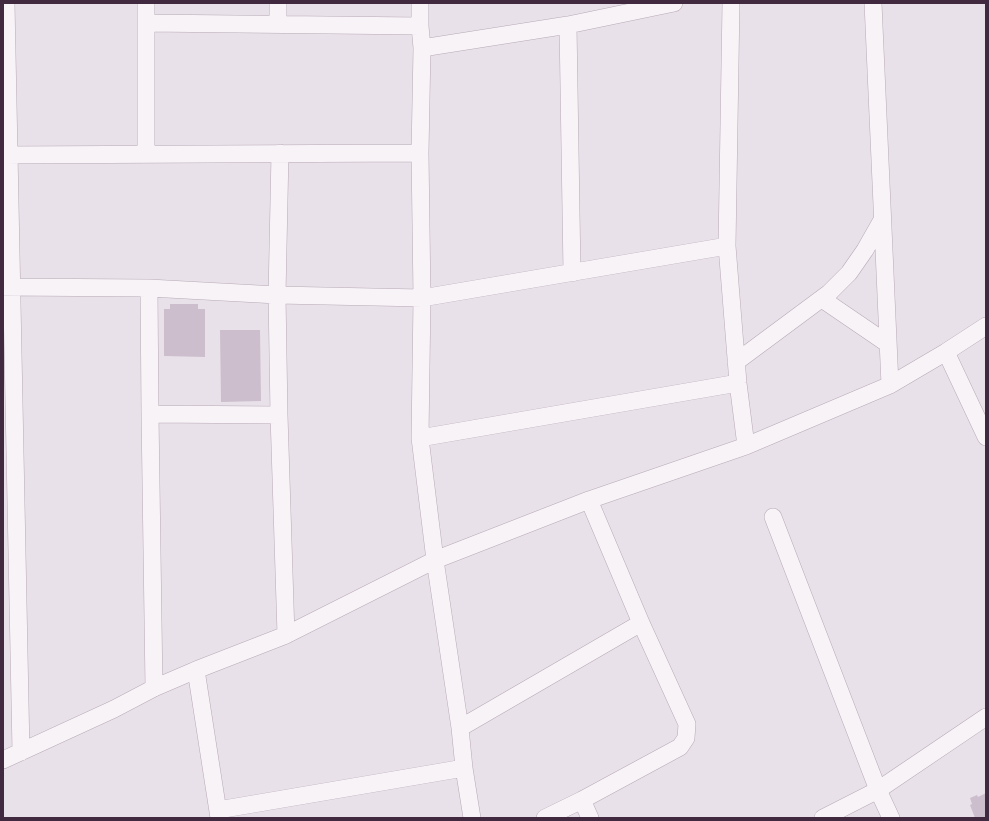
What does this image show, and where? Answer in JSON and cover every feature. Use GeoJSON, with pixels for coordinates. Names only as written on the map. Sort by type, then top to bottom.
{"type":"FeatureCollection","features":[{"type":"Feature","properties":{"kind":"street"},"geometry":{"type":"LineString","coordinates":[[6,3],[8,287],[21,752]]}},
{"type":"Feature","properties":{"kind":"street"},"geometry":{"type":"LineString","coordinates":[[146,3],[146,154]]}},
{"type":"Feature","properties":{"kind":"street"},"geometry":{"type":"LineString","coordinates":[[278,3],[278,24]]}},
{"type":"Feature","properties":{"kind":"street"},"geometry":{"type":"LineString","coordinates":[[420,3],[422,48],[420,152],[422,298],[420,438],[435,560],[472,818]]}},
{"type":"Feature","properties":{"kind":"street"},"geometry":{"type":"LineString","coordinates":[[422,48],[568,25],[674,3]]}},
{"type":"Feature","properties":{"kind":"street"},"geometry":{"type":"LineString","coordinates":[[731,3],[727,246],[736,362],[746,446]]}},
{"type":"Feature","properties":{"kind":"street"},"geometry":{"type":"LineString","coordinates":[[873,3],[890,385]]}},
{"type":"Feature","properties":{"kind":"street"},"geometry":{"type":"LineString","coordinates":[[146,23],[420,26]]}},
{"type":"Feature","properties":{"kind":"street"},"geometry":{"type":"LineString","coordinates":[[568,25],[572,273]]}},
{"type":"Feature","properties":{"kind":"street"},"geometry":{"type":"LineString","coordinates":[[6,154],[420,152]]}},
{"type":"Feature","properties":{"kind":"street"},"geometry":{"type":"LineString","coordinates":[[280,153],[278,294],[279,415],[286,635]]}},
{"type":"Feature","properties":{"kind":"street"},"geometry":{"type":"LineString","coordinates":[[736,362],[829,293],[849,273],[865,250],[882,220]]}},
{"type":"Feature","properties":{"kind":"street"},"geometry":{"type":"LineString","coordinates":[[8,287],[149,288],[278,294],[422,298],[727,246]]}},
{"type":"Feature","properties":{"kind":"street"},"geometry":{"type":"LineString","coordinates":[[149,288],[154,688]]}},
{"type":"Feature","properties":{"kind":"street"},"geometry":{"type":"LineString","coordinates":[[822,299],[888,344]]}},
{"type":"Feature","properties":{"kind":"street"},"geometry":{"type":"LineString","coordinates":[[3,760],[114,709],[154,688],[286,635],[435,560],[589,500],[746,446],[890,385],[946,352],[986,326]]}},
{"type":"Feature","properties":{"kind":"street"},"geometry":{"type":"LineString","coordinates":[[946,352],[986,437]]}},
{"type":"Feature","properties":{"kind":"street"},"geometry":{"type":"LineString","coordinates":[[420,438],[738,383]]}},
{"type":"Feature","properties":{"kind":"street"},"geometry":{"type":"LineString","coordinates":[[150,414],[279,415]]}},
{"type":"Feature","properties":{"kind":"street"},"geometry":{"type":"LineString","coordinates":[[545,818],[582,800],[680,747],[686,738],[687,724],[641,622],[589,500]]}},
{"type":"Feature","properties":{"kind":"street"},"geometry":{"type":"LineString","coordinates":[[773,517],[890,818]]}},
{"type":"Feature","properties":{"kind":"street"},"geometry":{"type":"LineString","coordinates":[[460,728],[641,622]]}},
{"type":"Feature","properties":{"kind":"street"},"geometry":{"type":"LineString","coordinates":[[196,670],[219,814],[464,768]]}},
{"type":"Feature","properties":{"kind":"street"},"geometry":{"type":"LineString","coordinates":[[823,818],[878,790],[986,717]]}},
{"type":"Feature","properties":{"kind":"street"},"geometry":{"type":"LineString","coordinates":[[582,800],[590,818]]}},
{"type":"Feature","properties":{"kind":"building"},"geometry":{"type":"Polygon","coordinates":[[[170,304],[198,304],[198,309],[205,309],[205,357],[164,356],[164,309],[170,309],[170,304]]]}},
{"type":"Feature","properties":{"kind":"building"},"geometry":{"type":"Polygon","coordinates":[[[220,330],[260,330],[261,401],[221,402],[220,330]]]}},
{"type":"Feature","properties":{"kind":"building"},"geometry":{"type":"Polygon","coordinates":[[[986,793],[986,818],[975,818],[970,805],[972,804],[970,798],[977,795],[978,797],[986,793]]]}}]}
